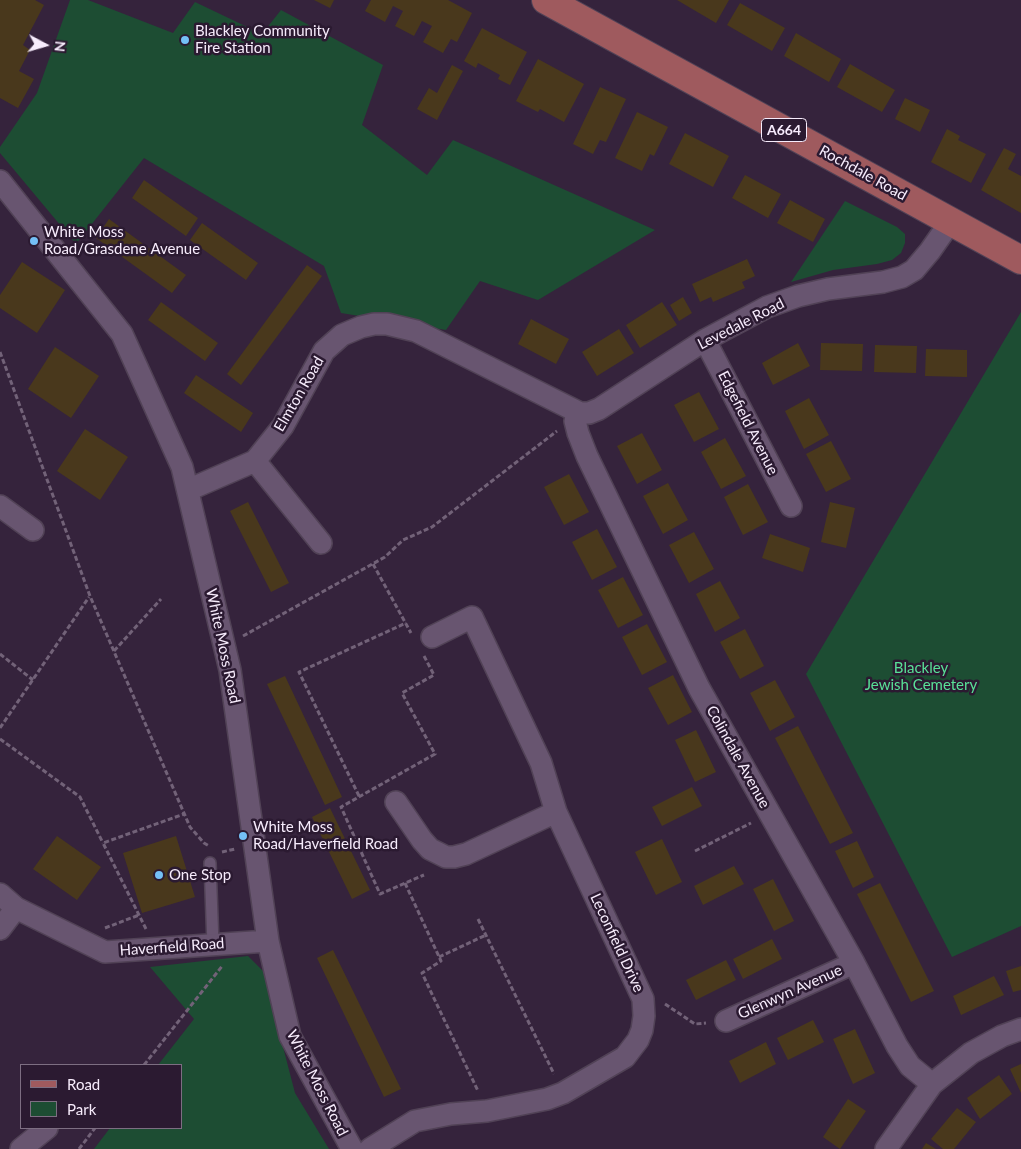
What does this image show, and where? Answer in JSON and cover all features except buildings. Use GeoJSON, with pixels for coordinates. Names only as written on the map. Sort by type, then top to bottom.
{"type":"FeatureCollection","features":[{"type":"Feature","properties":{"kind":"main road","name":"Rochdale Road"},"geometry":{"type":"LineString","coordinates":[[546,0],[1021,260]]}},
{"type":"Feature","properties":{"kind":"street","name":"White Moss Road"},"geometry":{"type":"LineString","coordinates":[[0,181],[122,334],[182,467],[230,670],[268,941],[290,1036],[352,1149]]}},
{"type":"Feature","properties":{"kind":"street","name":"Levedale Road"},"geometry":{"type":"LineString","coordinates":[[579,421],[705,340],[767,308],[798,296],[828,289],[902,278],[914,270],[951,221]]}},
{"type":"Feature","properties":{"kind":"street","name":"Elmton Road"},"geometry":{"type":"LineString","coordinates":[[188,490],[255,461],[283,426],[324,351],[342,335],[374,324],[387,324],[416,331],[579,421]]}},
{"type":"Feature","properties":{"kind":"street","name":"Edgefield Avenue"},"geometry":{"type":"LineString","coordinates":[[705,340],[790,506]]}},
{"type":"Feature","properties":{"kind":"street","name":"Colindale Avenue"},"geometry":{"type":"LineString","coordinates":[[579,421],[587,456],[699,688],[854,963],[896,1046],[910,1066],[932,1084]]}},
{"type":"Feature","properties":{"kind":"street"},"geometry":{"type":"LineString","coordinates":[[255,461],[321,543]]}},
{"type":"Feature","properties":{"kind":"street"},"geometry":{"type":"LineString","coordinates":[[0,506],[33,530]]}},
{"type":"Feature","properties":{"kind":"street","name":"Leconfield Drive"},"geometry":{"type":"LineString","coordinates":[[370,1149],[415,1121],[451,1114],[487,1111],[547,1099],[563,1093],[626,1057],[638,1040],[644,1016],[643,999],[556,812],[541,763],[472,618],[422,642]]}},
{"type":"Feature","properties":{"kind":"street"},"geometry":{"type":"LineString","coordinates":[[396,802],[430,849],[446,857],[466,854],[556,812]]}},
{"type":"Feature","properties":{"kind":"street"},"geometry":{"type":"LineString","coordinates":[[0,929],[8,901]]}},
{"type":"Feature","properties":{"kind":"street","name":"Haverfield Road"},"geometry":{"type":"LineString","coordinates":[[8,901],[105,952],[268,941]]}},
{"type":"Feature","properties":{"kind":"street","name":"Glenwyn Avenue"},"geometry":{"type":"LineString","coordinates":[[726,1021],[854,963]]}},
{"type":"Feature","properties":{"kind":"street"},"geometry":{"type":"LineString","coordinates":[[886,1149],[932,1084],[971,1052],[1021,1029]]}},
{"type":"Feature","properties":{"kind":"street"},"geometry":{"type":"LineString","coordinates":[[21,1149],[46,1129]]}},
{"type":"Feature","properties":{"kind":"lane"},"geometry":{"type":"LineString","coordinates":[[210,863],[213,945]]}},
{"type":"Feature","properties":{"kind":"path"},"geometry":{"type":"LineString","coordinates":[[0,352],[90,596],[190,827],[204,843],[223,852],[255,844]]}},
{"type":"Feature","properties":{"kind":"path"},"geometry":{"type":"LineString","coordinates":[[224,646],[385,557],[403,540],[432,526],[557,431],[579,421]]}},
{"type":"Feature","properties":{"kind":"path"},"geometry":{"type":"LineString","coordinates":[[373,564],[406,623],[422,642],[434,676],[402,693],[436,754],[341,807],[380,894],[424,875]]}},
{"type":"Feature","properties":{"kind":"path"},"geometry":{"type":"LineString","coordinates":[[0,728],[90,596]]}},
{"type":"Feature","properties":{"kind":"path"},"geometry":{"type":"LineString","coordinates":[[114,651],[161,599]]}},
{"type":"Feature","properties":{"kind":"path"},"geometry":{"type":"LineString","coordinates":[[359,796],[298,672],[406,623]]}},
{"type":"Feature","properties":{"kind":"path"},"geometry":{"type":"LineString","coordinates":[[0,654],[33,680]]}},
{"type":"Feature","properties":{"kind":"path"},"geometry":{"type":"LineString","coordinates":[[0,739],[80,797],[156,948]]}},
{"type":"Feature","properties":{"kind":"path"},"geometry":{"type":"LineString","coordinates":[[103,844],[184,814]]}},
{"type":"Feature","properties":{"kind":"path"},"geometry":{"type":"LineString","coordinates":[[695,851],[770,814]]}},
{"type":"Feature","properties":{"kind":"path"},"geometry":{"type":"LineString","coordinates":[[405,883],[441,961],[422,973],[487,1111]]}},
{"type":"Feature","properties":{"kind":"path"},"geometry":{"type":"LineString","coordinates":[[79,938],[139,915]]}},
{"type":"Feature","properties":{"kind":"path"},"geometry":{"type":"LineString","coordinates":[[478,918],[563,1093]]}},
{"type":"Feature","properties":{"kind":"path"},"geometry":{"type":"LineString","coordinates":[[439,957],[486,935]]}},
{"type":"Feature","properties":{"kind":"path"},"geometry":{"type":"LineString","coordinates":[[145,1064],[240,943]]}},
{"type":"Feature","properties":{"kind":"path"},"geometry":{"type":"LineString","coordinates":[[643,999],[662,1002],[695,1024],[726,1021]]}},
{"type":"Feature","properties":{"kind":"path"},"geometry":{"type":"LineString","coordinates":[[79,1149],[94,1129]]}},
{"type":"Feature","properties":{"kind":"green space"},"geometry":{"type":"Polygon","coordinates":[[[70,0],[88,0],[173,33],[195,2],[262,34],[281,10],[383,65],[362,125],[427,175],[453,140],[655,230],[538,300],[480,281],[446,330],[341,313],[324,266],[144,158],[76,244],[0,153],[0,147],[37,93],[70,0]]]}},
{"type":"Feature","properties":{"kind":"green space"},"geometry":{"type":"Polygon","coordinates":[[[845,201],[897,227],[905,234],[905,243],[901,253],[892,260],[877,264],[833,270],[791,282],[845,201]]]}},
{"type":"Feature","properties":{"kind":"green space","name":"Blackley Jewish Cemetery"},"geometry":{"type":"Polygon","coordinates":[[[1021,312],[1021,926],[952,957],[806,674],[1021,312]]]}},
{"type":"Feature","properties":{"kind":"green space"},"geometry":{"type":"Polygon","coordinates":[[[248,956],[268,976],[295,1093],[329,1149],[94,1149],[109,1129],[182,1129],[182,1064],[159,1064],[194,1019],[150,967],[248,956]]]}},
{"type":"Feature","properties":{"kind":"place","name":"Blackley Community Fire Station"},"geometry":{"type":"Point","coordinates":[185,40]}},
{"type":"Feature","properties":{"kind":"place","name":"White Moss Road/Grasdene Avenue"},"geometry":{"type":"Point","coordinates":[34,241]}},
{"type":"Feature","properties":{"kind":"place","name":"White Moss Road/Haverfield Road"},"geometry":{"type":"Point","coordinates":[243,836]}},
{"type":"Feature","properties":{"kind":"place","name":"One Stop"},"geometry":{"type":"Point","coordinates":[159,875]}}]}
